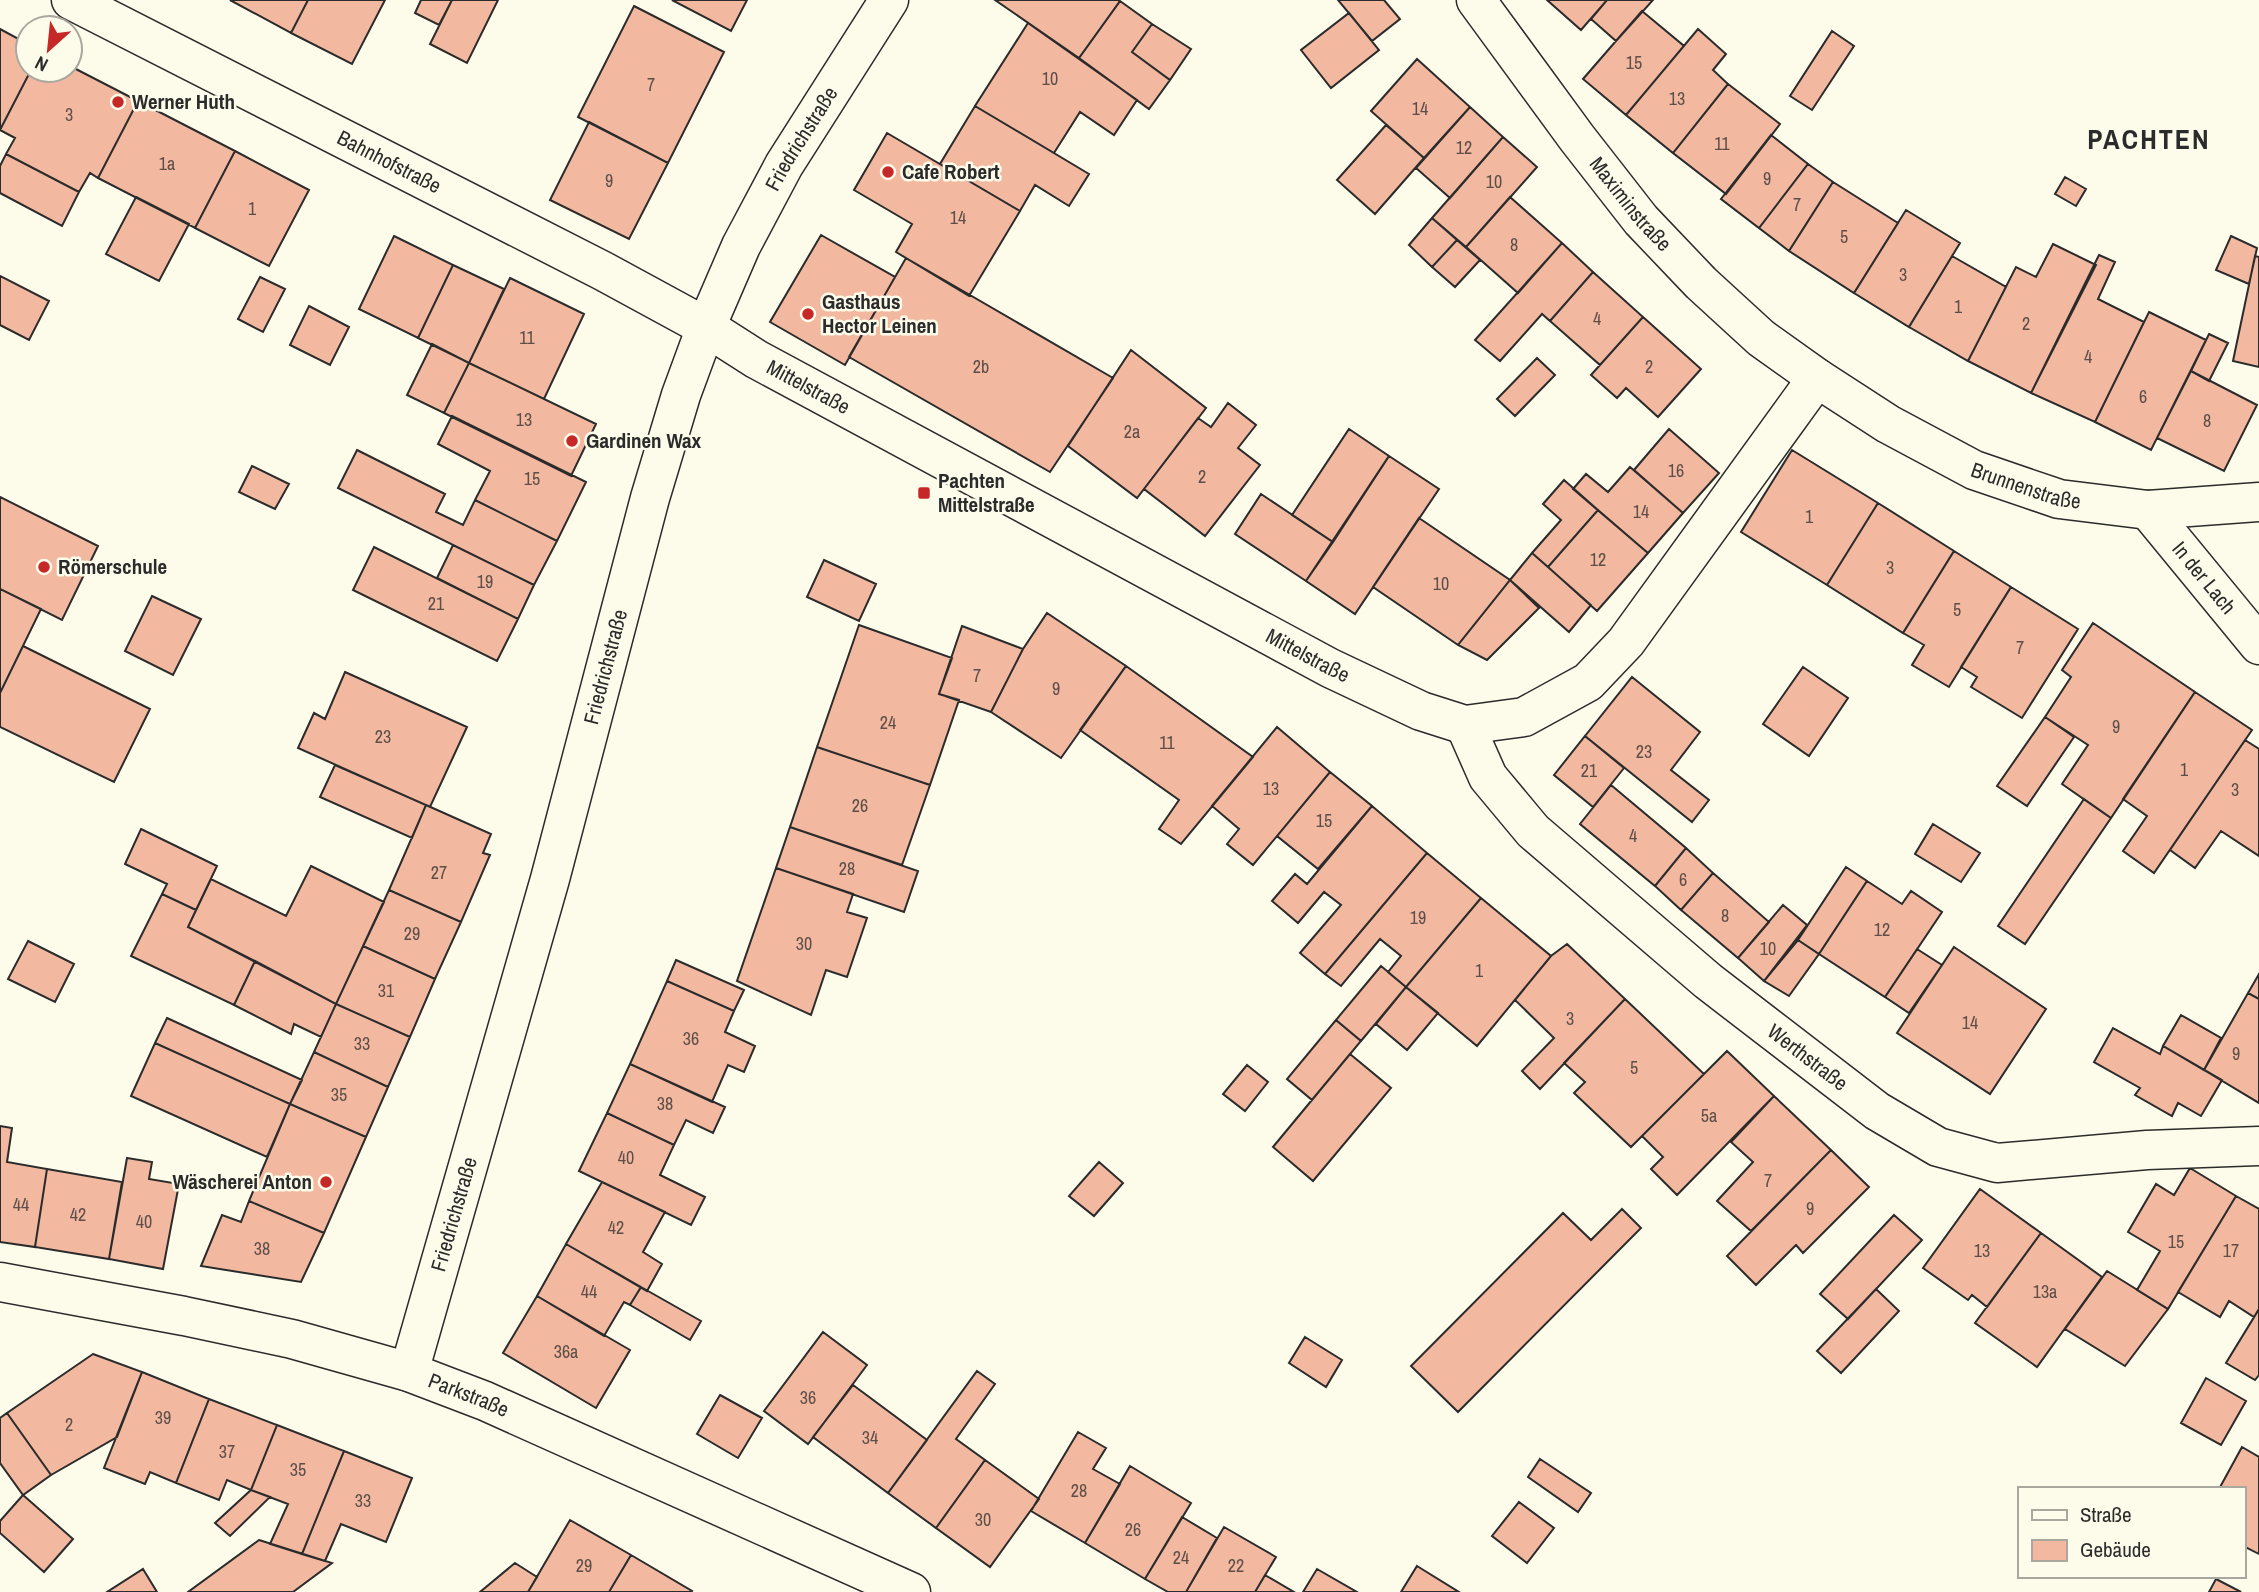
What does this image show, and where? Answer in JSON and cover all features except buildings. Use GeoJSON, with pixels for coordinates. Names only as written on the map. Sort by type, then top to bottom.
{"type":"FeatureCollection","features":[{"type":"Feature","properties":{"kind":"street","name":"Bahnhofstraße"},"geometry":{"type":"LineString","coordinates":[[71,0],[603,271],[706,327]]}},
{"type":"Feature","properties":{"kind":"street","name":"Friedrichstraße"},"geometry":{"type":"LineString","coordinates":[[409,1372],[550,879],[650,498],[681,395],[706,327],[741,246],[784,165],[889,0]]}},
{"type":"Feature","properties":{"kind":"street","name":"Maximinstraße"},"geometry":{"type":"LineString","coordinates":[[1476,0],[1641,220],[1702,283],[1761,338],[1817,378]]}},
{"type":"Feature","properties":{"kind":"street","name":"Mittelstraße"},"geometry":{"type":"LineString","coordinates":[[706,327],[756,359],[1331,668],[1421,711],[1465,725],[1524,717],[1588,681],[1626,642],[1817,378]]}},
{"type":"Feature","properties":{"kind":"street","name":"Brunnenstraße"},"geometry":{"type":"LineString","coordinates":[[1817,378],[1888,424],[1974,470],[2059,499],[2148,510],[2259,502]]}},
{"type":"Feature","properties":{"kind":"street","name":"In der Lach"},"geometry":{"type":"LineString","coordinates":[[2148,510],[2259,645]]}},
{"type":"Feature","properties":{"kind":"street","name":"Werthstraße"},"geometry":{"type":"LineString","coordinates":[[1465,725],[1488,776],[1533,831],[1708,981],[1877,1111],[1938,1147],[1997,1163],[2147,1150],[2259,1146]]}},
{"type":"Feature","properties":{"kind":"street","name":"Parkstraße"},"geometry":{"type":"LineString","coordinates":[[0,1282],[184,1315],[265,1333],[409,1372],[485,1401],[911,1592]]}},
{"type":"Feature","properties":{"kind":"place","name":"Werner Huth"},"geometry":{"type":"Point","coordinates":[118,102]}},
{"type":"Feature","properties":{"kind":"place","name":"Cafe Robert"},"geometry":{"type":"Point","coordinates":[888,172]}},
{"type":"Feature","properties":{"kind":"place","name":"Gasthaus Hector Leinen"},"geometry":{"type":"Point","coordinates":[808,314]}},
{"type":"Feature","properties":{"kind":"place","name":"Gardinen Wax"},"geometry":{"type":"Point","coordinates":[572,441]}},
{"type":"Feature","properties":{"kind":"place","name":"Pachten Mittelstraße"},"geometry":{"type":"Point","coordinates":[924,493]}},
{"type":"Feature","properties":{"kind":"place","name":"Römerschule"},"geometry":{"type":"Point","coordinates":[44,567]}},
{"type":"Feature","properties":{"kind":"place","name":"Wäscherei Anton"},"geometry":{"type":"Point","coordinates":[326,1182]}},
{"type":"Feature","properties":{"kind":"district","name":"PACHTEN"},"geometry":{"type":"Point","coordinates":[2149,139]}}]}
